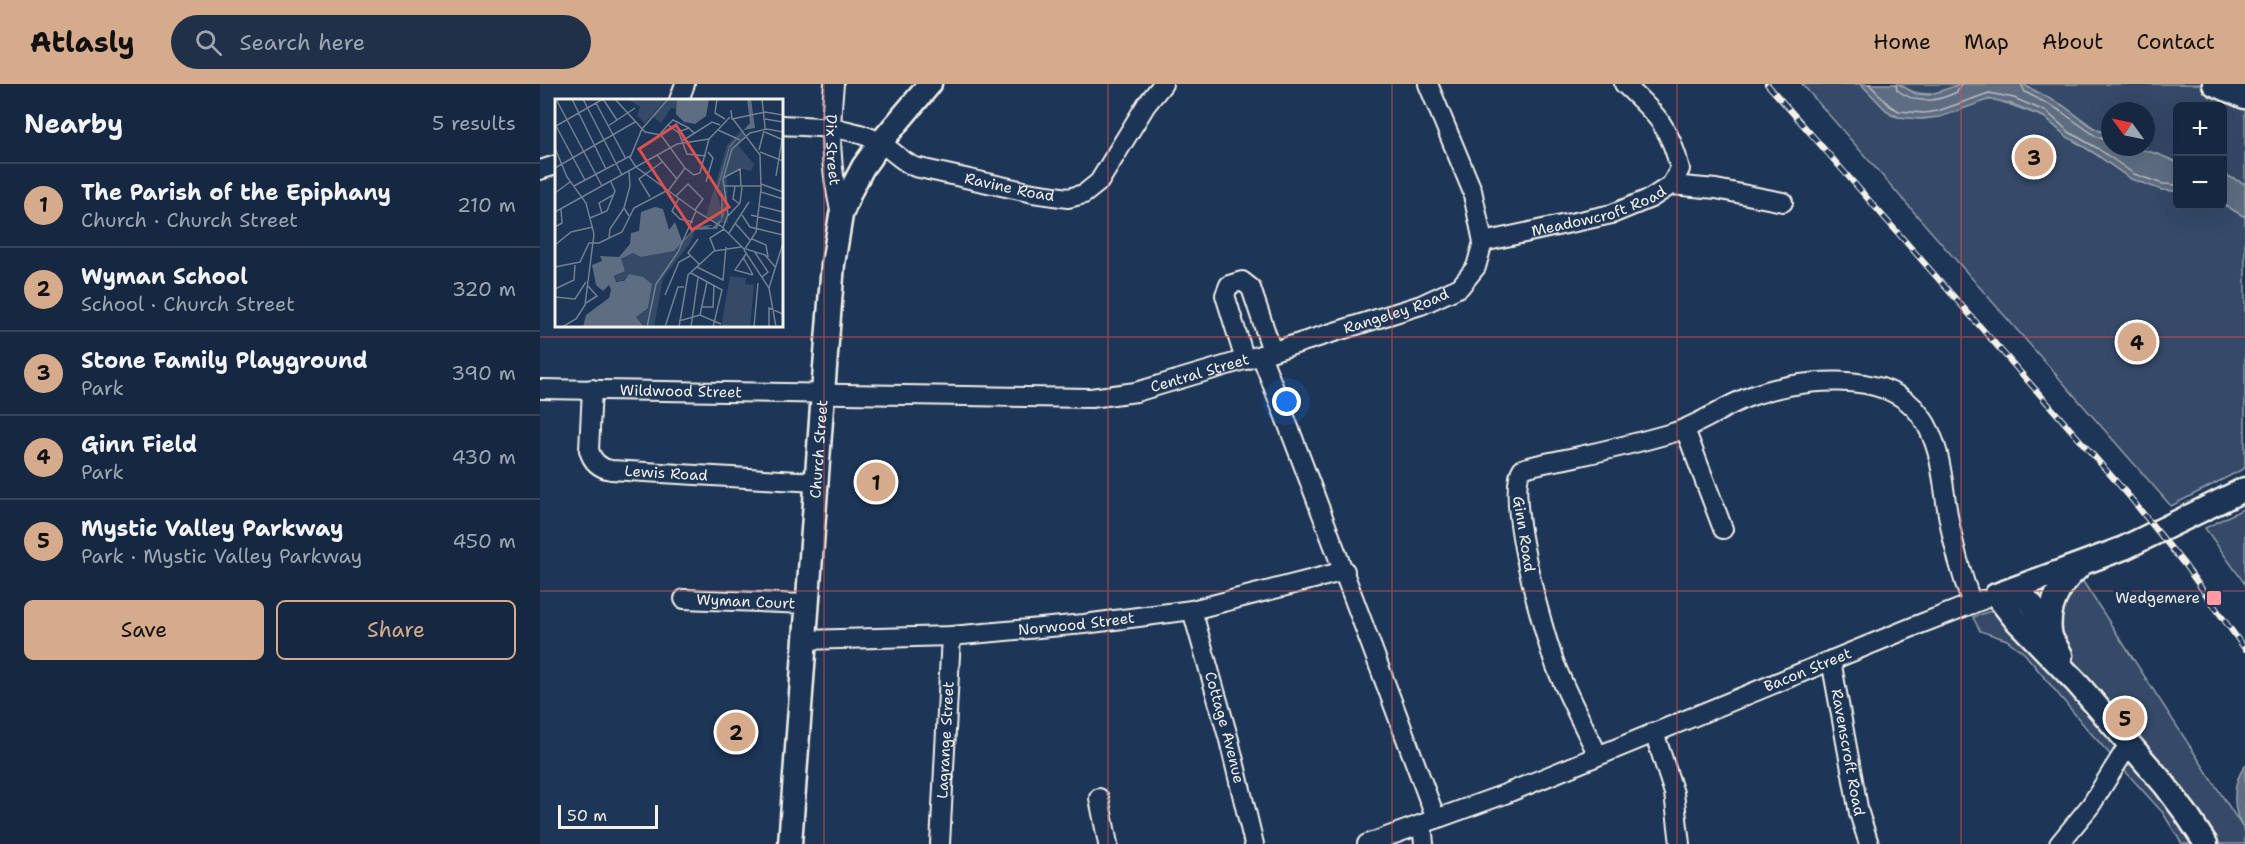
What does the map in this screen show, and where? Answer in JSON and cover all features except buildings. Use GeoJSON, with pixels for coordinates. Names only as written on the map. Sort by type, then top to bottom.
{"type":"FeatureCollection","features":[{"type":"Feature","properties":{"kind":"main road","name":"Church Street"},"geometry":{"type":"LineString","coordinates":[[790,844],[822,393],[833,264],[841,215],[858,177],[881,142],[930,84]]}},
{"type":"Feature","properties":{"kind":"main road"},"geometry":{"type":"LineString","coordinates":[[2214,84],[2245,97]]}},
{"type":"Feature","properties":{"kind":"main road","name":"Bacon Street"},"geometry":{"type":"LineString","coordinates":[[2006,592],[2081,565],[2151,536],[2245,489]]}},
{"type":"Feature","properties":{"kind":"main road"},"geometry":{"type":"LineString","coordinates":[[2051,638],[2049,619],[2054,599],[2067,579],[2081,565]]}},
{"type":"Feature","properties":{"kind":"main road"},"geometry":{"type":"LineString","coordinates":[[2006,592],[2029,601],[2076,682]]}},
{"type":"Feature","properties":{"kind":"main road"},"geometry":{"type":"LineString","coordinates":[[2006,592],[2014,618],[2076,682],[2129,744],[2179,803],[2206,844]]}},
{"type":"Feature","properties":{"kind":"street"},"geometry":{"type":"LineString","coordinates":[[678,99],[685,84]]}},
{"type":"Feature","properties":{"kind":"street","name":"Dix Street"},"geometry":{"type":"LineString","coordinates":[[834,84],[830,128],[833,177],[841,215]]}},
{"type":"Feature","properties":{"kind":"street","name":"Ravine Road"},"geometry":{"type":"LineString","coordinates":[[881,142],[903,162],[915,167],[1033,193],[1068,198],[1077,197],[1092,190],[1099,182],[1146,105],[1163,84]]}},
{"type":"Feature","properties":{"kind":"street","name":"Rangeley Road"},"geometry":{"type":"LineString","coordinates":[[1259,355],[1421,305],[1460,287],[1476,267],[1482,242],[1472,190],[1428,84]]}},
{"type":"Feature","properties":{"kind":"street"},"geometry":{"type":"LineString","coordinates":[[1624,84],[1658,116],[1675,148],[1680,169],[1671,185]]}},
{"type":"Feature","properties":{"kind":"street"},"geometry":{"type":"LineString","coordinates":[[783,125],[830,128],[864,134],[881,142]]}},
{"type":"Feature","properties":{"kind":"street"},"geometry":{"type":"LineString","coordinates":[[540,170],[555,165]]}},
{"type":"Feature","properties":{"kind":"street","name":"Meadowcroft Road"},"geometry":{"type":"LineString","coordinates":[[1482,242],[1612,214],[1652,198],[1671,185],[1716,189],[1783,202]]}},
{"type":"Feature","properties":{"kind":"street","name":"Central Street"},"geometry":{"type":"LineString","coordinates":[[822,393],[1091,398],[1136,392],[1259,355],[1345,571],[1429,821],[1424,844]]}},
{"type":"Feature","properties":{"kind":"street","name":"Ginn Road"},"geometry":{"type":"LineString","coordinates":[[1598,755],[1557,668],[1538,611],[1521,531],[1517,480],[1522,469],[1630,445],[1685,429],[1748,398],[1799,384],[1824,382],[1880,387],[1906,401],[1920,414],[1936,446],[1954,547],[1972,603]]}},
{"type":"Feature","properties":{"kind":"street","name":"Wildwood Street"},"geometry":{"type":"LineString","coordinates":[[540,389],[822,393]]}},
{"type":"Feature","properties":{"kind":"street","name":"Lewis Road"},"geometry":{"type":"LineString","coordinates":[[592,389],[589,450],[595,462],[603,468],[816,482]]}},
{"type":"Feature","properties":{"kind":"street"},"geometry":{"type":"LineString","coordinates":[[1685,429],[1723,529]]}},
{"type":"Feature","properties":{"kind":"street","name":"Norwood Street"},"geometry":{"type":"LineString","coordinates":[[803,640],[951,636],[1084,624],[1192,610],[1345,571]]}},
{"type":"Feature","properties":{"kind":"street","name":"Bacon Street"},"geometry":{"type":"LineString","coordinates":[[1367,844],[1505,794],[1972,603],[2006,592]]}},
{"type":"Feature","properties":{"kind":"street","name":"Wyman Court"},"geometry":{"type":"LineString","coordinates":[[684,599],[807,604]]}},
{"type":"Feature","properties":{"kind":"street","name":"Cottage Avenue"},"geometry":{"type":"LineString","coordinates":[[1192,610],[1229,740],[1254,844]]}},
{"type":"Feature","properties":{"kind":"street","name":"Lagrange Street"},"geometry":{"type":"LineString","coordinates":[[940,844],[951,636]]}},
{"type":"Feature","properties":{"kind":"street","name":"Ravenscroft Road"},"geometry":{"type":"LineString","coordinates":[[1831,660],[1859,813],[1869,844]]}},
{"type":"Feature","properties":{"kind":"street"},"geometry":{"type":"LineString","coordinates":[[1654,732],[1674,793],[1680,844]]}},
{"type":"Feature","properties":{"kind":"street"},"geometry":{"type":"LineString","coordinates":[[2059,844],[2091,806],[2129,744]]}},
{"type":"Feature","properties":{"kind":"street"},"geometry":{"type":"LineString","coordinates":[[1099,798],[1108,844]]}},
{"type":"Feature","properties":{"kind":"shaded area"},"geometry":{"type":"Polygon","coordinates":[[[1802,84],[1861,84],[1891,115],[1898,117],[1925,119],[1948,114],[1985,100],[1997,100],[2044,117],[2066,136],[2125,175],[2162,190],[2173,191],[2173,210],[2227,210],[2227,206],[2245,217],[2245,468],[2171,506],[1802,84]]]}},
{"type":"Feature","properties":{"kind":"shaded area"},"geometry":{"type":"Polygon","coordinates":[[[1899,84],[1961,84],[1937,93],[1922,94],[1899,84]]]}},
{"type":"Feature","properties":{"kind":"shaded area"},"geometry":{"type":"Polygon","coordinates":[[[2022,84],[2245,84],[2245,184],[2227,176],[2227,102],[2173,102],[2173,160],[2155,153],[2155,102],[2101,102],[2101,132],[2062,105],[2022,84]]]}},
{"type":"Feature","properties":{"kind":"shaded area"},"geometry":{"type":"Polygon","coordinates":[[[2245,508],[2245,584],[2205,528],[2245,508]]]}},
{"type":"Feature","properties":{"kind":"shaded area"},"geometry":{"type":"Polygon","coordinates":[[[2082,580],[2245,831],[2245,844],[2182,844],[2163,813],[2088,730],[2024,653],[2007,640],[1980,631],[1973,617],[2082,580]]]}},
{"type":"Feature","properties":{"kind":"water"},"geometry":{"type":"Polygon","coordinates":[[[1861,84],[1899,84],[1916,94],[1929,95],[1961,84],[2022,84],[2062,105],[2101,132],[2101,156],[2155,156],[2155,153],[2173,160],[2173,191],[2162,190],[2131,179],[2066,136],[2044,117],[2012,104],[1990,99],[1940,117],[1919,119],[1898,117],[1886,110],[1861,84]]]}},
{"type":"Feature","properties":{"kind":"water"},"geometry":{"type":"Polygon","coordinates":[[[2227,176],[2245,184],[2245,217],[2227,206],[2227,176]]]}},
{"type":"Feature","properties":{"kind":"water"},"geometry":{"type":"Polygon","coordinates":[[[2245,766],[2245,831],[2238,816],[2235,790],[2240,773],[2245,766]]]}},
{"type":"Feature","properties":{"kind":"railway"},"geometry":{"type":"LineString","coordinates":[[1767,84],[2129,496],[2184,564],[2245,649]]}},
{"type":"Feature","properties":{"kind":"place","name":"Stone Family Playground"},"geometry":{"type":"Point","coordinates":[2034,157]}},
{"type":"Feature","properties":{"kind":"place","name":"Ginn Field"},"geometry":{"type":"Point","coordinates":[2137,342]}},
{"type":"Feature","properties":{"kind":"place","name":"The Parish of the Epiphany"},"geometry":{"type":"Point","coordinates":[876,482]}},
{"type":"Feature","properties":{"kind":"place","name":"Wedgemere"},"geometry":{"type":"Point","coordinates":[2214,598]}},
{"type":"Feature","properties":{"kind":"place","name":"Mystic Valley Parkway"},"geometry":{"type":"Point","coordinates":[2125,718]}},
{"type":"Feature","properties":{"kind":"place","name":"Wyman School"},"geometry":{"type":"Point","coordinates":[736,732]}}]}
